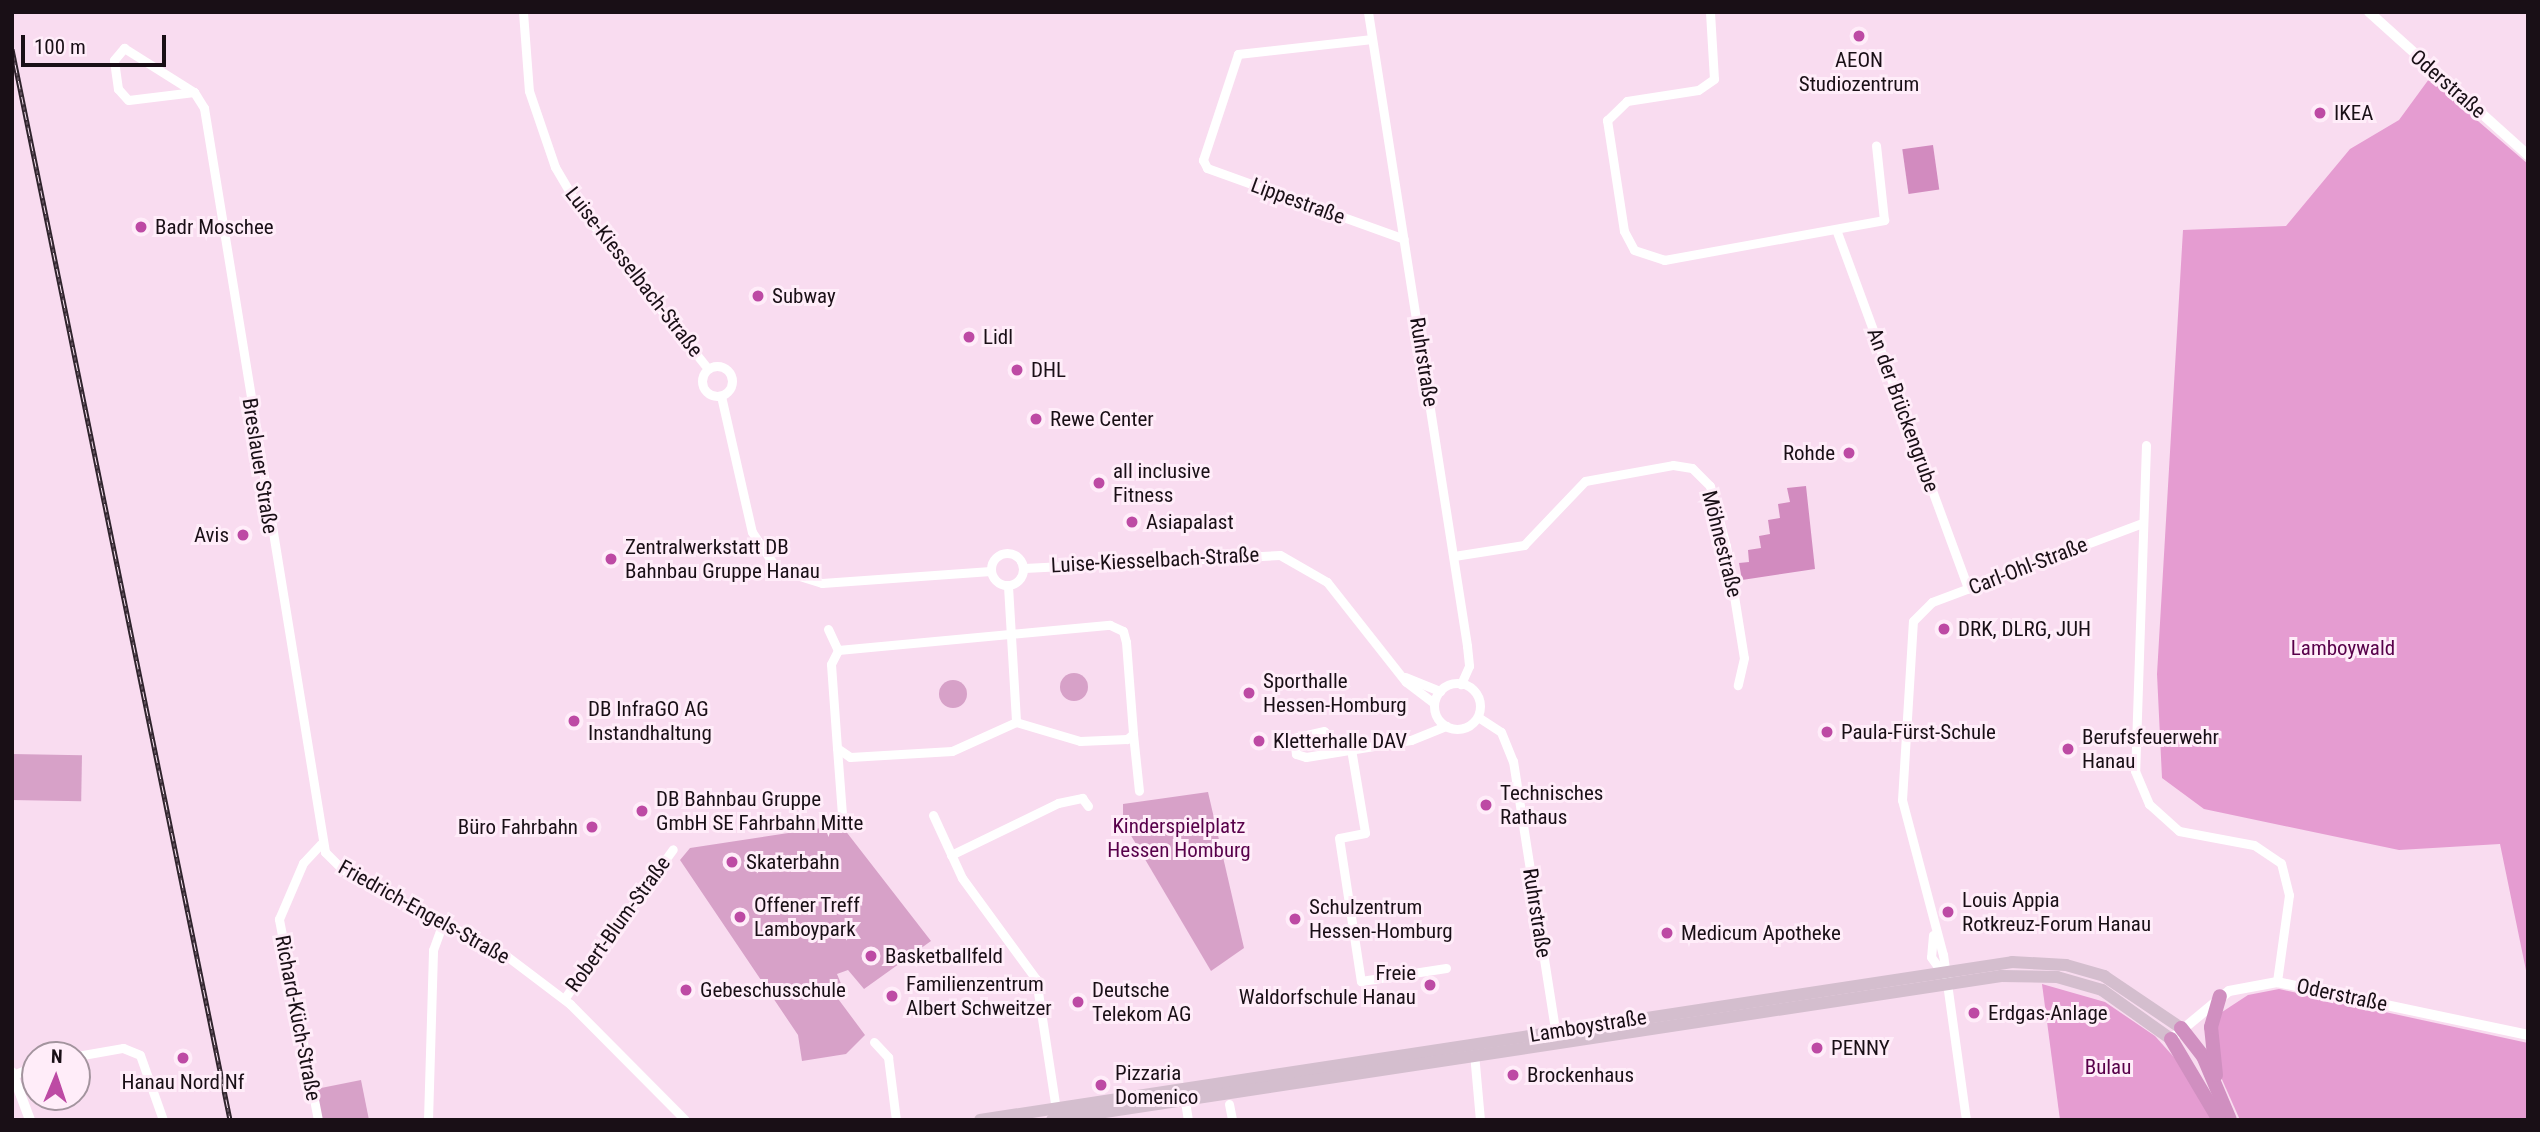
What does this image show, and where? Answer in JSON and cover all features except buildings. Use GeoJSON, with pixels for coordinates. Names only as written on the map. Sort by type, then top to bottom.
{"type":"FeatureCollection","features":[{"type":"Feature","properties":{"kind":"highway"},"geometry":{"type":"LineString","coordinates":[[2220,996],[2211,1027],[2217,1084],[2230,1120]]}},
{"type":"Feature","properties":{"kind":"highway"},"geometry":{"type":"LineString","coordinates":[[2176,1033],[2217,1084]]}},
{"type":"Feature","properties":{"kind":"highway"},"geometry":{"type":"LineString","coordinates":[[2176,1033],[2219,1120]]}},
{"type":"Feature","properties":{"kind":"main road","name":"Lamboystraße"},"geometry":{"type":"LineString","coordinates":[[980,1120],[1054,1114],[1943,977],[2068,979],[2131,1006],[2176,1033]]}},
{"type":"Feature","properties":{"kind":"street","name":"Luise-Kiesselbach-Straße"},"geometry":{"type":"LineString","coordinates":[[523,12],[529,91],[555,166],[578,206],[708,369],[704,389],[721,396]]}},
{"type":"Feature","properties":{"kind":"street","name":"Ruhrstraße"},"geometry":{"type":"LineString","coordinates":[[1368,12],[1469,661],[1461,684]]}},
{"type":"Feature","properties":{"kind":"street"},"geometry":{"type":"LineString","coordinates":[[1710,12],[1714,79],[1698,90],[1627,101],[1612,111],[1607,120],[1620,205],[1633,250],[1664,260],[1837,232],[1884,220],[1875,145]]}},
{"type":"Feature","properties":{"kind":"street","name":"Oderstraße"},"geometry":{"type":"LineString","coordinates":[[2369,12],[2528,155]]}},
{"type":"Feature","properties":{"kind":"street","name":"Lippestraße"},"geometry":{"type":"LineString","coordinates":[[1372,39],[1238,54],[1202,153],[1207,169],[1404,239]]}},
{"type":"Feature","properties":{"kind":"street"},"geometry":{"type":"LineString","coordinates":[[124,48],[194,92],[128,100],[118,89],[114,60],[124,48]]}},
{"type":"Feature","properties":{"kind":"street","name":"Breslauer Straße"},"geometry":{"type":"LineString","coordinates":[[194,92],[206,114],[321,844]]}},
{"type":"Feature","properties":{"kind":"street","name":"An der Brückengrube"},"geometry":{"type":"LineString","coordinates":[[1837,232],[1968,589]]}},
{"type":"Feature","properties":{"kind":"street","name":"Luise-Kiesselbach-Straße"},"geometry":{"type":"LineString","coordinates":[[708,369],[723,368],[731,376],[721,396],[754,541],[778,569],[822,583],[991,571],[1007,553],[1024,568],[1280,555],[1327,582],[1400,675],[1434,703]]}},
{"type":"Feature","properties":{"kind":"street"},"geometry":{"type":"LineString","coordinates":[[2146,445],[2132,733],[2137,778],[2149,804],[2179,831],[2254,845],[2281,863],[2289,895],[2277,982]]}},
{"type":"Feature","properties":{"kind":"street","name":"Möhnestraße"},"geometry":{"type":"LineString","coordinates":[[1454,556],[1524,545],[1585,481],[1673,465],[1692,468],[1710,486],[1726,546],[1744,658],[1738,685]]}},
{"type":"Feature","properties":{"kind":"street","name":"Carl-Ohl-Straße"},"geometry":{"type":"LineString","coordinates":[[1943,977],[1902,800],[1916,614],[1968,589],[2141,523]]}},
{"type":"Feature","properties":{"kind":"street","name":"Luise-Kiesselbach-Straße"},"geometry":{"type":"LineString","coordinates":[[1008,586],[1021,578],[1024,568]]}},
{"type":"Feature","properties":{"kind":"street"},"geometry":{"type":"LineString","coordinates":[[991,571],[1008,586],[1016,722]]}},
{"type":"Feature","properties":{"kind":"street"},"geometry":{"type":"LineString","coordinates":[[838,650],[1110,625],[1123,631],[1139,791]]}},
{"type":"Feature","properties":{"kind":"street"},"geometry":{"type":"LineString","coordinates":[[828,629],[838,650]]}},
{"type":"Feature","properties":{"kind":"street"},"geometry":{"type":"LineString","coordinates":[[838,650],[831,664],[842,814]]}},
{"type":"Feature","properties":{"kind":"street"},"geometry":{"type":"LineString","coordinates":[[1338,751],[1324,731],[1294,738],[1300,757],[1351,749],[1446,726],[1465,728],[1478,717],[1479,699],[1461,684],[1440,691],[1400,675]]}},
{"type":"Feature","properties":{"kind":"street"},"geometry":{"type":"LineString","coordinates":[[1440,691],[1434,703],[1446,726]]}},
{"type":"Feature","properties":{"kind":"street","name":"Ruhrstraße"},"geometry":{"type":"LineString","coordinates":[[1478,717],[1501,732],[1513,761],[1556,1036]]}},
{"type":"Feature","properties":{"kind":"street"},"geometry":{"type":"LineString","coordinates":[[837,748],[850,757],[952,751],[1016,722],[1080,741],[1133,734]]}},
{"type":"Feature","properties":{"kind":"street"},"geometry":{"type":"LineString","coordinates":[[1351,749],[1365,834],[1339,838],[1361,981],[1446,968]]}},
{"type":"Feature","properties":{"kind":"street"},"geometry":{"type":"LineString","coordinates":[[951,855],[1058,803],[1082,798],[1088,806]]}},
{"type":"Feature","properties":{"kind":"street"},"geometry":{"type":"LineString","coordinates":[[933,815],[951,855],[1036,979],[1054,1114]]}},
{"type":"Feature","properties":{"kind":"street","name":"Friedrich-Engels-Straße"},"geometry":{"type":"LineString","coordinates":[[321,844],[343,870],[444,919],[564,999],[683,1118]]}},
{"type":"Feature","properties":{"kind":"street","name":"Richard-Küch-Straße"},"geometry":{"type":"LineString","coordinates":[[317,1120],[279,919],[303,863],[321,844]]}},
{"type":"Feature","properties":{"kind":"street","name":"Robert-Blum-Straße"},"geometry":{"type":"LineString","coordinates":[[564,999],[673,849]]}},
{"type":"Feature","properties":{"kind":"street"},"geometry":{"type":"LineString","coordinates":[[428,1120],[433,959],[444,919]]}},
{"type":"Feature","properties":{"kind":"street"},"geometry":{"type":"LineString","coordinates":[[1943,977],[1966,1120]]}},
{"type":"Feature","properties":{"kind":"street","name":"Oderstraße"},"geometry":{"type":"LineString","coordinates":[[2176,1033],[2220,996],[2277,982],[2528,1035]]}},
{"type":"Feature","properties":{"kind":"street"},"geometry":{"type":"LineString","coordinates":[[874,1042],[888,1057],[896,1120]]}},
{"type":"Feature","properties":{"kind":"street"},"geometry":{"type":"LineString","coordinates":[[91,1054],[123,1048],[140,1055],[163,1120]]}},
{"type":"Feature","properties":{"kind":"street"},"geometry":{"type":"LineString","coordinates":[[1474,1050],[1480,1120]]}},
{"type":"Feature","properties":{"kind":"street"},"geometry":{"type":"LineString","coordinates":[[13,1074],[30,1120]]}},
{"type":"Feature","properties":{"kind":"street"},"geometry":{"type":"LineString","coordinates":[[1184,1094],[1188,1120]]}},
{"type":"Feature","properties":{"kind":"street"},"geometry":{"type":"LineString","coordinates":[[1229,1104],[1232,1120]]}},
{"type":"Feature","properties":{"kind":"green space","name":"Lamboywald"},"geometry":{"type":"Polygon","coordinates":[[[2429,79],[2528,164],[2528,980],[2500,844],[2399,850],[2204,809],[2162,778],[2157,674],[2183,230],[2286,226],[2350,149],[2399,120],[2429,79]]]}},
{"type":"Feature","properties":{"kind":"green space"},"geometry":{"type":"Polygon","coordinates":[[[1074,673],[1084,677],[1088,687],[1084,697],[1074,701],[1064,697],[1060,687],[1064,677],[1074,673]]]}},
{"type":"Feature","properties":{"kind":"green space"},"geometry":{"type":"Polygon","coordinates":[[[953,680],[963,684],[967,694],[963,704],[953,708],[943,704],[939,694],[943,684],[953,680]]]}},
{"type":"Feature","properties":{"kind":"green space"},"geometry":{"type":"Polygon","coordinates":[[[12,754],[82,755],[81,801],[12,800],[12,754]]]}},
{"type":"Feature","properties":{"kind":"green space","name":"Kinderspielplatz Hessen Homburg"},"geometry":{"type":"Polygon","coordinates":[[[1208,792],[1244,948],[1211,971],[1123,822],[1123,804],[1208,792]]]}},
{"type":"Feature","properties":{"kind":"green space"},"geometry":{"type":"Polygon","coordinates":[[[841,825],[931,941],[864,989],[848,970],[837,974],[844,991],[836,996],[865,1035],[846,1054],[802,1061],[798,1035],[680,860],[690,848],[841,825]]]}},
{"type":"Feature","properties":{"kind":"green space","name":"Bulau"},"geometry":{"type":"Polygon","coordinates":[[[2042,984],[2105,1002],[2155,1036],[2189,1074],[2212,1120],[2060,1120],[2042,984]]]}},
{"type":"Feature","properties":{"kind":"green space"},"geometry":{"type":"Polygon","coordinates":[[[2279,989],[2528,1043],[2528,1120],[2240,1120],[2208,1048],[2219,1014],[2248,995],[2279,989]]]}},
{"type":"Feature","properties":{"kind":"green space"},"geometry":{"type":"Polygon","coordinates":[[[361,1080],[369,1120],[322,1120],[316,1089],[361,1080]]]}},
{"type":"Feature","properties":{"kind":"shaded area"},"geometry":{"type":"Polygon","coordinates":[[[1933,145],[1939,190],[1909,194],[1902,149],[1933,145]]]}},
{"type":"Feature","properties":{"kind":"shaded area"},"geometry":{"type":"Polygon","coordinates":[[[1806,486],[1815,569],[1742,580],[1739,563],[1749,562],[1748,550],[1761,548],[1759,536],[1770,534],[1768,520],[1780,518],[1778,504],[1790,502],[1787,488],[1806,486]]]}},
{"type":"Feature","properties":{"kind":"railway"},"geometry":{"type":"LineString","coordinates":[[12,49],[230,1120]]}},
{"type":"Feature","properties":{"kind":"place","name":"AEON Studiozentrum"},"geometry":{"type":"Point","coordinates":[1859,36]}},
{"type":"Feature","properties":{"kind":"place","name":"IKEA"},"geometry":{"type":"Point","coordinates":[2320,113]}},
{"type":"Feature","properties":{"kind":"place","name":"Badr Moschee"},"geometry":{"type":"Point","coordinates":[141,227]}},
{"type":"Feature","properties":{"kind":"place","name":"Subway"},"geometry":{"type":"Point","coordinates":[758,296]}},
{"type":"Feature","properties":{"kind":"place","name":"Lidl"},"geometry":{"type":"Point","coordinates":[969,337]}},
{"type":"Feature","properties":{"kind":"place","name":"DHL"},"geometry":{"type":"Point","coordinates":[1017,370]}},
{"type":"Feature","properties":{"kind":"place","name":"Rewe Center"},"geometry":{"type":"Point","coordinates":[1036,419]}},
{"type":"Feature","properties":{"kind":"place","name":"Rohde"},"geometry":{"type":"Point","coordinates":[1849,453]}},
{"type":"Feature","properties":{"kind":"place","name":"all inclusive Fitness"},"geometry":{"type":"Point","coordinates":[1099,483]}},
{"type":"Feature","properties":{"kind":"place","name":"Asiapalast"},"geometry":{"type":"Point","coordinates":[1132,522]}},
{"type":"Feature","properties":{"kind":"place","name":"Avis"},"geometry":{"type":"Point","coordinates":[243,535]}},
{"type":"Feature","properties":{"kind":"place","name":"Zentralwerkstatt DB Bahnbau Gruppe Hanau"},"geometry":{"type":"Point","coordinates":[611,559]}},
{"type":"Feature","properties":{"kind":"place","name":"DRK, DLRG, JUH"},"geometry":{"type":"Point","coordinates":[1944,629]}},
{"type":"Feature","properties":{"kind":"place","name":"Sporthalle Hessen-Homburg"},"geometry":{"type":"Point","coordinates":[1249,693]}},
{"type":"Feature","properties":{"kind":"place","name":"DB InfraGO AG Instandhaltung"},"geometry":{"type":"Point","coordinates":[574,721]}},
{"type":"Feature","properties":{"kind":"place","name":"Paula-Fürst-Schule"},"geometry":{"type":"Point","coordinates":[1827,732]}},
{"type":"Feature","properties":{"kind":"place","name":"Kletterhalle DAV"},"geometry":{"type":"Point","coordinates":[1259,741]}},
{"type":"Feature","properties":{"kind":"place","name":"Berufsfeuerwehr Hanau"},"geometry":{"type":"Point","coordinates":[2068,749]}},
{"type":"Feature","properties":{"kind":"place","name":"Technisches Rathaus"},"geometry":{"type":"Point","coordinates":[1486,805]}},
{"type":"Feature","properties":{"kind":"place","name":"DB Bahnbau Gruppe GmbH SE Fahrbahn Mitte"},"geometry":{"type":"Point","coordinates":[642,811]}},
{"type":"Feature","properties":{"kind":"place","name":"Büro Fahrbahn"},"geometry":{"type":"Point","coordinates":[592,827]}},
{"type":"Feature","properties":{"kind":"place","name":"Skaterbahn"},"geometry":{"type":"Point","coordinates":[732,862]}},
{"type":"Feature","properties":{"kind":"place","name":"Louis Appia Rotkreuz-Forum Hanau"},"geometry":{"type":"Point","coordinates":[1948,912]}},
{"type":"Feature","properties":{"kind":"place","name":"Offener Treff Lamboypark"},"geometry":{"type":"Point","coordinates":[740,917]}},
{"type":"Feature","properties":{"kind":"place","name":"Schulzentrum Hessen-Homburg"},"geometry":{"type":"Point","coordinates":[1295,919]}},
{"type":"Feature","properties":{"kind":"place","name":"Medicum Apotheke"},"geometry":{"type":"Point","coordinates":[1667,933]}},
{"type":"Feature","properties":{"kind":"place","name":"Basketballfeld"},"geometry":{"type":"Point","coordinates":[871,956]}},
{"type":"Feature","properties":{"kind":"place","name":"Freie Waldorfschule Hanau"},"geometry":{"type":"Point","coordinates":[1430,985]}},
{"type":"Feature","properties":{"kind":"place","name":"Gebeschusschule"},"geometry":{"type":"Point","coordinates":[686,990]}},
{"type":"Feature","properties":{"kind":"place","name":"Familienzentrum Albert Schweitzer"},"geometry":{"type":"Point","coordinates":[892,996]}},
{"type":"Feature","properties":{"kind":"place","name":"Deutsche Telekom AG"},"geometry":{"type":"Point","coordinates":[1078,1002]}},
{"type":"Feature","properties":{"kind":"place","name":"Erdgas-Anlage"},"geometry":{"type":"Point","coordinates":[1974,1013]}},
{"type":"Feature","properties":{"kind":"place","name":"PENNY"},"geometry":{"type":"Point","coordinates":[1817,1048]}},
{"type":"Feature","properties":{"kind":"place","name":"Hanau Nord Nf"},"geometry":{"type":"Point","coordinates":[183,1058]}},
{"type":"Feature","properties":{"kind":"place","name":"Brockenhaus"},"geometry":{"type":"Point","coordinates":[1513,1075]}},
{"type":"Feature","properties":{"kind":"place","name":"Pizzaria Domenico"},"geometry":{"type":"Point","coordinates":[1101,1085]}}]}
